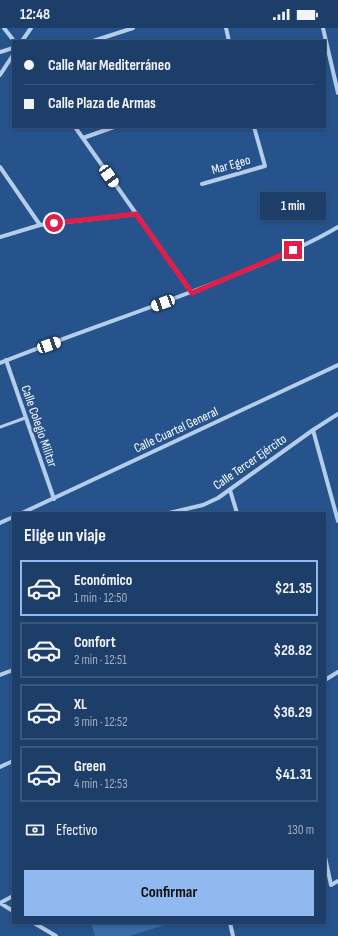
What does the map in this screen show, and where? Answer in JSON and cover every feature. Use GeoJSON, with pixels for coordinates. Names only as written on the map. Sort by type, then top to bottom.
{"type":"FeatureCollection","features":[{"type":"Feature","properties":{"kind":"street"},"geometry":{"type":"LineString","coordinates":[[4,28],[13,40]]}},
{"type":"Feature","properties":{"kind":"street"},"geometry":{"type":"LineString","coordinates":[[23,40],[31,28]]}},
{"type":"Feature","properties":{"kind":"street"},"geometry":{"type":"LineString","coordinates":[[96,40],[133,28]]}},
{"type":"Feature","properties":{"kind":"street"},"geometry":{"type":"LineString","coordinates":[[226,28],[229,40]]}},
{"type":"Feature","properties":{"kind":"street"},"geometry":{"type":"LineString","coordinates":[[323,28],[326,40]]}},
{"type":"Feature","properties":{"kind":"street"},"geometry":{"type":"LineString","coordinates":[[326,41],[338,93]]}},
{"type":"Feature","properties":{"kind":"street"},"geometry":{"type":"LineString","coordinates":[[0,52],[12,48]]}},
{"type":"Feature","properties":{"kind":"street"},"geometry":{"type":"LineString","coordinates":[[0,75],[12,57]]}},
{"type":"Feature","properties":{"kind":"street"},"geometry":{"type":"LineString","coordinates":[[76,128],[192,293]]}},
{"type":"Feature","properties":{"kind":"street"},"geometry":{"type":"LineString","coordinates":[[83,138],[111,128]]}},
{"type":"Feature","properties":{"kind":"street","name":"Mar Egeo"},"geometry":{"type":"LineString","coordinates":[[202,184],[265,166],[254,128]]}},
{"type":"Feature","properties":{"kind":"street"},"geometry":{"type":"LineString","coordinates":[[0,167],[40,224]]}},
{"type":"Feature","properties":{"kind":"street"},"geometry":{"type":"LineString","coordinates":[[0,237],[40,224],[136,214]]}},
{"type":"Feature","properties":{"kind":"street"},"geometry":{"type":"LineString","coordinates":[[0,363],[192,293],[293,250],[319,238],[338,226]]}},
{"type":"Feature","properties":{"kind":"street","name":"Calle Colegio Militar"},"geometry":{"type":"LineString","coordinates":[[6,360],[54,498]]}},
{"type":"Feature","properties":{"kind":"street","name":"Calle Cuartel General"},"geometry":{"type":"LineString","coordinates":[[24,512],[338,365]]}},
{"type":"Feature","properties":{"kind":"street","name":"Calle Tercer Ejército"},"geometry":{"type":"LineString","coordinates":[[173,512],[203,504],[218,498],[313,430],[338,414]]}},
{"type":"Feature","properties":{"kind":"street"},"geometry":{"type":"LineString","coordinates":[[313,430],[338,521]]}},
{"type":"Feature","properties":{"kind":"street"},"geometry":{"type":"LineString","coordinates":[[230,490],[237,512]]}},
{"type":"Feature","properties":{"kind":"street"},"geometry":{"type":"LineString","coordinates":[[0,523],[12,517]]}},
{"type":"Feature","properties":{"kind":"street"},"geometry":{"type":"LineString","coordinates":[[0,675],[12,670]]}},
{"type":"Feature","properties":{"kind":"street"},"geometry":{"type":"LineString","coordinates":[[326,679],[338,672]]}},
{"type":"Feature","properties":{"kind":"street"},"geometry":{"type":"LineString","coordinates":[[0,767],[12,761]]}},
{"type":"Feature","properties":{"kind":"street"},"geometry":{"type":"LineString","coordinates":[[326,862],[331,884],[338,882]]}},
{"type":"Feature","properties":{"kind":"street"},"geometry":{"type":"LineString","coordinates":[[0,903],[12,897]]}},
{"type":"Feature","properties":{"kind":"street"},"geometry":{"type":"LineString","coordinates":[[0,903],[12,910]]}},
{"type":"Feature","properties":{"kind":"street"},"geometry":{"type":"LineString","coordinates":[[36,924],[56,936]]}},
{"type":"Feature","properties":{"kind":"street"},"geometry":{"type":"LineString","coordinates":[[230,924],[233,936]]}},
{"type":"Feature","properties":{"kind":"lane"},"geometry":{"type":"LineString","coordinates":[[0,427],[25,418]]}},
{"type":"Feature","properties":{"kind":"shaded area"},"geometry":{"type":"Polygon","coordinates":[[[91,924],[165,925],[129,936],[95,936],[91,924]]]}},
{"type":"Feature","properties":{"kind":"route"},"geometry":{"type":"LineString","coordinates":[[54,223],[136,214],[192,293],[293,250]]}}]}
